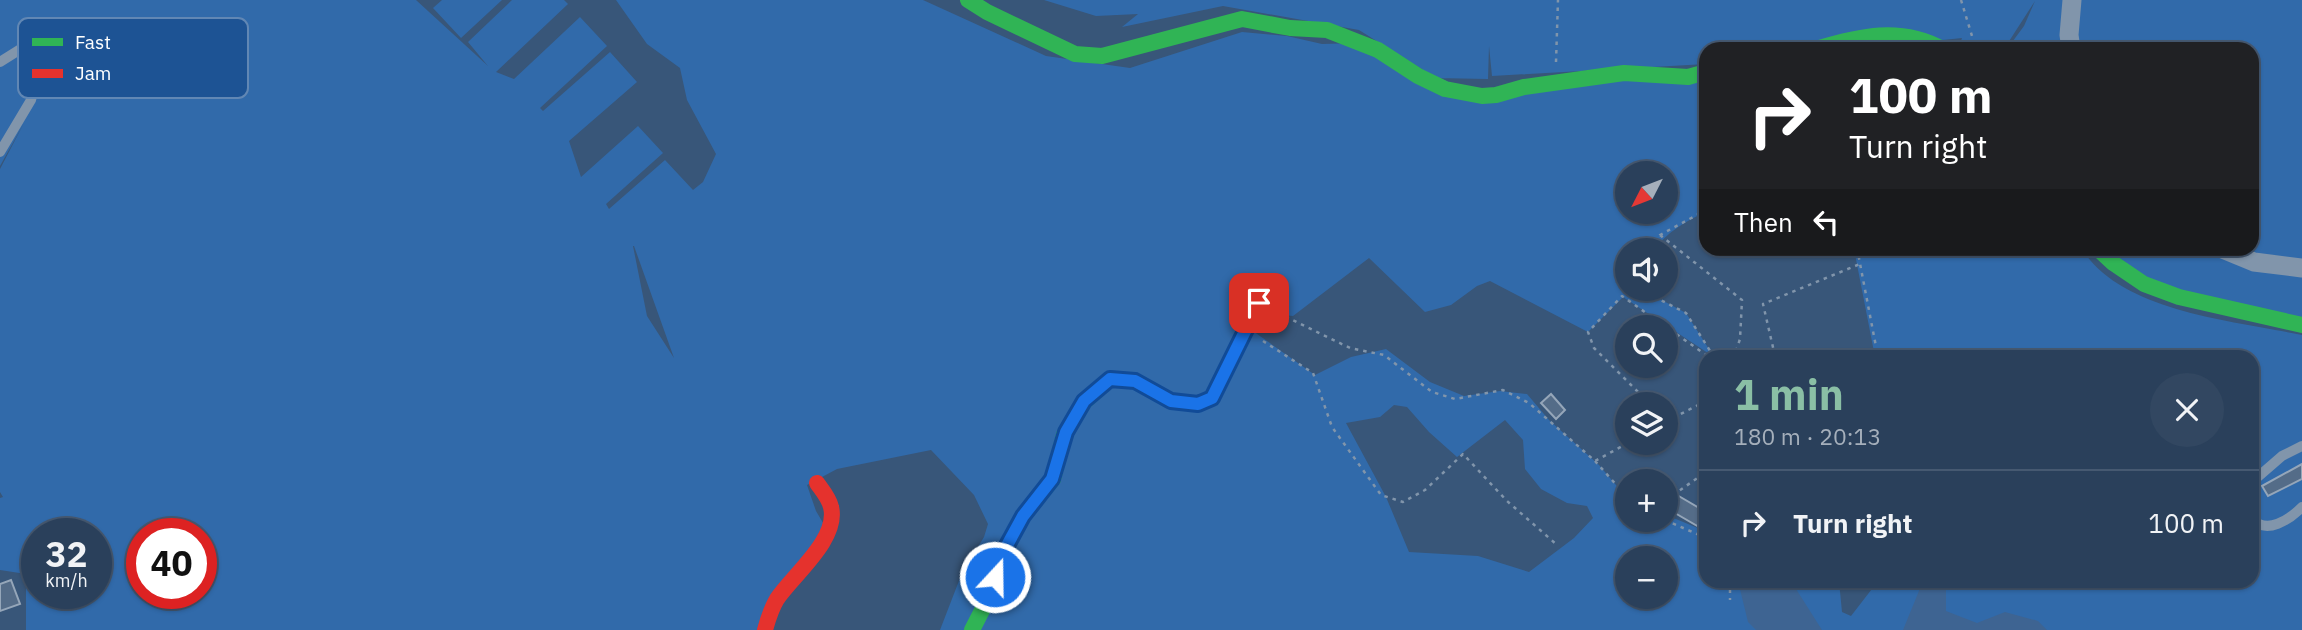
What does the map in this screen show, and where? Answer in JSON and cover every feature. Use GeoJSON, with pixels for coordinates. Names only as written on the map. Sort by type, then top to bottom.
{"type":"FeatureCollection","features":[{"type":"Feature","properties":{"kind":"street"},"geometry":{"type":"LineString","coordinates":[[968,0],[987,12],[1075,54],[1102,56],[1242,19],[1290,28],[1327,30],[1378,50],[1418,76],[1445,89],[1482,96],[1524,87],[1624,73],[1688,76],[1699,74]]}},
{"type":"Feature","properties":{"kind":"street"},"geometry":{"type":"LineString","coordinates":[[2070,42],[2072,0]]}},
{"type":"Feature","properties":{"kind":"street"},"geometry":{"type":"LineString","coordinates":[[1837,42],[1880,34],[1921,37],[1930,42]]}},
{"type":"Feature","properties":{"kind":"street"},"geometry":{"type":"LineString","coordinates":[[2106,256],[2144,284],[2179,298],[2302,325]]}},
{"type":"Feature","properties":{"kind":"street"},"geometry":{"type":"LineString","coordinates":[[2239,256],[2254,262],[2302,268]]}},
{"type":"Feature","properties":{"kind":"street"},"geometry":{"type":"LineString","coordinates":[[972,630],[991,593],[999,560],[1023,516],[1052,479],[1064,435],[1084,401],[1110,379],[1135,381],[1171,401],[1198,404],[1212,398],[1259,303]]}},
{"type":"Feature","properties":{"kind":"street"},"geometry":{"type":"LineString","coordinates":[[765,630],[770,608],[829,533],[832,509],[817,483]]}},
{"type":"Feature","properties":{"kind":"lane"},"geometry":{"type":"LineString","coordinates":[[0,62],[18,51]]}},
{"type":"Feature","properties":{"kind":"lane"},"geometry":{"type":"LineString","coordinates":[[0,152],[32,98]]}},
{"type":"Feature","properties":{"kind":"lane"},"geometry":{"type":"LineString","coordinates":[[2259,476],[2282,456],[2302,446]]}},
{"type":"Feature","properties":{"kind":"lane"},"geometry":{"type":"LineString","coordinates":[[2259,523],[2269,526],[2283,522],[2302,507]]}},
{"type":"Feature","properties":{"kind":"path"},"geometry":{"type":"LineString","coordinates":[[1555,82],[1558,0]]}},
{"type":"Feature","properties":{"kind":"path"},"geometry":{"type":"LineString","coordinates":[[1961,0],[1974,42]]}},
{"type":"Feature","properties":{"kind":"path"},"geometry":{"type":"LineString","coordinates":[[1658,238],[1699,214]]}},
{"type":"Feature","properties":{"kind":"path"},"geometry":{"type":"LineString","coordinates":[[1660,235],[1742,300],[1740,339],[1736,350]]}},
{"type":"Feature","properties":{"kind":"path"},"geometry":{"type":"LineString","coordinates":[[1858,256],[1877,350]]}},
{"type":"Feature","properties":{"kind":"path"},"geometry":{"type":"LineString","coordinates":[[1774,350],[1763,304],[1860,264]]}},
{"type":"Feature","properties":{"kind":"path"},"geometry":{"type":"LineString","coordinates":[[1638,392],[1594,348],[1588,332],[1622,296],[1699,350]]}},
{"type":"Feature","properties":{"kind":"path"},"geometry":{"type":"LineString","coordinates":[[1662,301],[1686,313],[1710,350]]}},
{"type":"Feature","properties":{"kind":"path"},"geometry":{"type":"LineString","coordinates":[[1259,303],[1350,348],[1384,355],[1432,392],[1455,400],[1503,390],[1529,403],[1595,461],[1615,483]]}},
{"type":"Feature","properties":{"kind":"path"},"geometry":{"type":"LineString","coordinates":[[1247,328],[1312,373],[1332,427],[1381,495],[1403,502],[1425,490],[1463,453],[1507,501],[1556,544]]}},
{"type":"Feature","properties":{"kind":"path"},"geometry":{"type":"LineString","coordinates":[[1678,415],[1699,404]]}},
{"type":"Feature","properties":{"kind":"path"},"geometry":{"type":"LineString","coordinates":[[1595,461],[1615,450]]}},
{"type":"Feature","properties":{"kind":"path"},"geometry":{"type":"LineString","coordinates":[[1678,492],[1699,477]]}},
{"type":"Feature","properties":{"kind":"path"},"geometry":{"type":"LineString","coordinates":[[1678,526],[1699,535]]}},
{"type":"Feature","properties":{"kind":"path"},"geometry":{"type":"LineString","coordinates":[[1730,588],[1730,600]]}},
{"type":"Feature","properties":{"kind":"shaded area"},"geometry":{"type":"Polygon","coordinates":[[[0,0],[416,0],[488,66],[468,42],[512,0],[564,0],[568,4],[496,72],[514,79],[580,17],[607,46],[540,108],[543,111],[610,52],[637,82],[569,141],[581,177],[638,126],[663,153],[606,204],[609,209],[665,160],[693,190],[703,182],[716,154],[687,100],[680,68],[647,44],[616,0],[923,0],[1046,56],[1130,68],[1242,32],[1287,36],[1322,44],[1359,43],[1474,93],[1699,74],[1699,216],[1665,238],[1615,238],[1615,301],[1619,301],[1588,332],[1490,281],[1477,286],[1451,305],[1425,312],[1369,258],[1293,316],[1272,314],[1250,329],[1315,375],[1351,357],[1386,349],[1430,382],[1464,396],[1500,391],[1527,394],[1549,420],[1599,465],[1615,484],[1615,532],[1678,532],[1678,520],[1699,529],[1699,588],[1840,588],[1842,612],[1851,616],[1873,588],[2259,588],[2259,350],[1874,350],[1855,256],[2088,256],[2100,270],[2123,287],[2151,300],[2213,318],[2302,335],[2302,630],[940,630],[962,573],[984,537],[988,524],[974,495],[931,450],[837,469],[807,485],[816,511],[829,533],[765,630],[26,630],[26,609],[112,609],[112,518],[21,518],[21,573],[0,570],[0,498],[3,497],[0,492],[0,169],[24,123],[0,166],[0,0]],[[634,246],[647,316],[674,358],[634,246]],[[1394,405],[1380,417],[1346,423],[1386,497],[1409,552],[1478,556],[1529,572],[1574,538],[1593,518],[1587,506],[1567,503],[1541,489],[1525,469],[1523,440],[1505,420],[1457,457],[1429,432],[1407,407],[1394,405]]]}},
{"type":"Feature","properties":{"kind":"shaded area"},"geometry":{"type":"Polygon","coordinates":[[[442,0],[502,0],[461,38],[433,8],[442,0]]]}},
{"type":"Feature","properties":{"kind":"shaded area"},"geometry":{"type":"Polygon","coordinates":[[[1044,0],[2302,0],[2302,324],[2179,297],[2114,256],[2259,256],[2259,42],[2012,42],[2024,26],[2035,1],[2009,42],[1961,42],[1962,38],[1923,42],[1699,42],[1699,64],[1492,76],[1489,46],[1488,79],[1436,78],[1359,30],[1223,6],[1122,27],[1138,14],[1096,16],[1044,0]]]}},
{"type":"Feature","properties":{"kind":"shaded area"},"geometry":{"type":"Polygon","coordinates":[[[1629,301],[1664,301],[1686,313],[1710,350],[1703,350],[1678,333],[1678,315],[1650,315],[1629,301]]]}},
{"type":"Feature","properties":{"kind":"shaded area"},"geometry":{"type":"Polygon","coordinates":[[[1740,588],[1795,588],[1822,630],[1756,630],[1748,622],[1740,588]]]}},
{"type":"Feature","properties":{"kind":"shaded area"},"geometry":{"type":"Polygon","coordinates":[[[1920,588],[1946,588],[1946,611],[1977,623],[2005,612],[2038,621],[2047,630],[1903,630],[1920,588]]]}},
{"type":"Feature","properties":{"kind":"building"},"geometry":{"type":"Polygon","coordinates":[[[1551,394],[1565,410],[1556,419],[1541,403],[1551,394]]]}},
{"type":"Feature","properties":{"kind":"building"},"geometry":{"type":"Polygon","coordinates":[[[2302,464],[2302,479],[2268,496],[2262,486],[2302,464]]]}},
{"type":"Feature","properties":{"kind":"building"},"geometry":{"type":"Polygon","coordinates":[[[1678,496],[1699,508],[1699,527],[1678,515],[1678,496]]]}},
{"type":"Feature","properties":{"kind":"building"},"geometry":{"type":"Polygon","coordinates":[[[11,580],[20,604],[0,611],[0,584],[11,580]]]}},
{"type":"Feature","properties":{"kind":"traffic: fast"},"geometry":{"type":"LineString","coordinates":[[968,0],[987,12],[1075,54],[1102,56],[1242,19],[1290,28],[1327,30],[1378,50],[1418,76],[1445,89],[1482,96],[1524,87],[1624,73],[1688,77],[1699,74]]}},
{"type":"Feature","properties":{"kind":"traffic: fast"},"geometry":{"type":"LineString","coordinates":[[1841,42],[1895,35],[1927,42]]}},
{"type":"Feature","properties":{"kind":"traffic: fast"},"geometry":{"type":"LineString","coordinates":[[2106,256],[2144,284],[2179,297],[2302,325]]}},
{"type":"Feature","properties":{"kind":"traffic: fast"},"geometry":{"type":"LineString","coordinates":[[972,630],[991,593],[999,560],[1023,516],[1053,479],[1064,435],[1084,402],[1110,379],[1135,381],[1171,401],[1198,404],[1212,398],[1259,303]]}},
{"type":"Feature","properties":{"kind":"traffic: jam"},"geometry":{"type":"LineString","coordinates":[[765,630],[777,599],[813,556],[828,532],[832,519],[831,507],[817,483]]}},
{"type":"Feature","properties":{"kind":"route"},"geometry":{"type":"LineString","coordinates":[[995,577],[999,560],[1023,516],[1052,479],[1064,435],[1084,401],[1110,379],[1135,381],[1171,401],[1198,404],[1212,398],[1259,303]]}}]}
